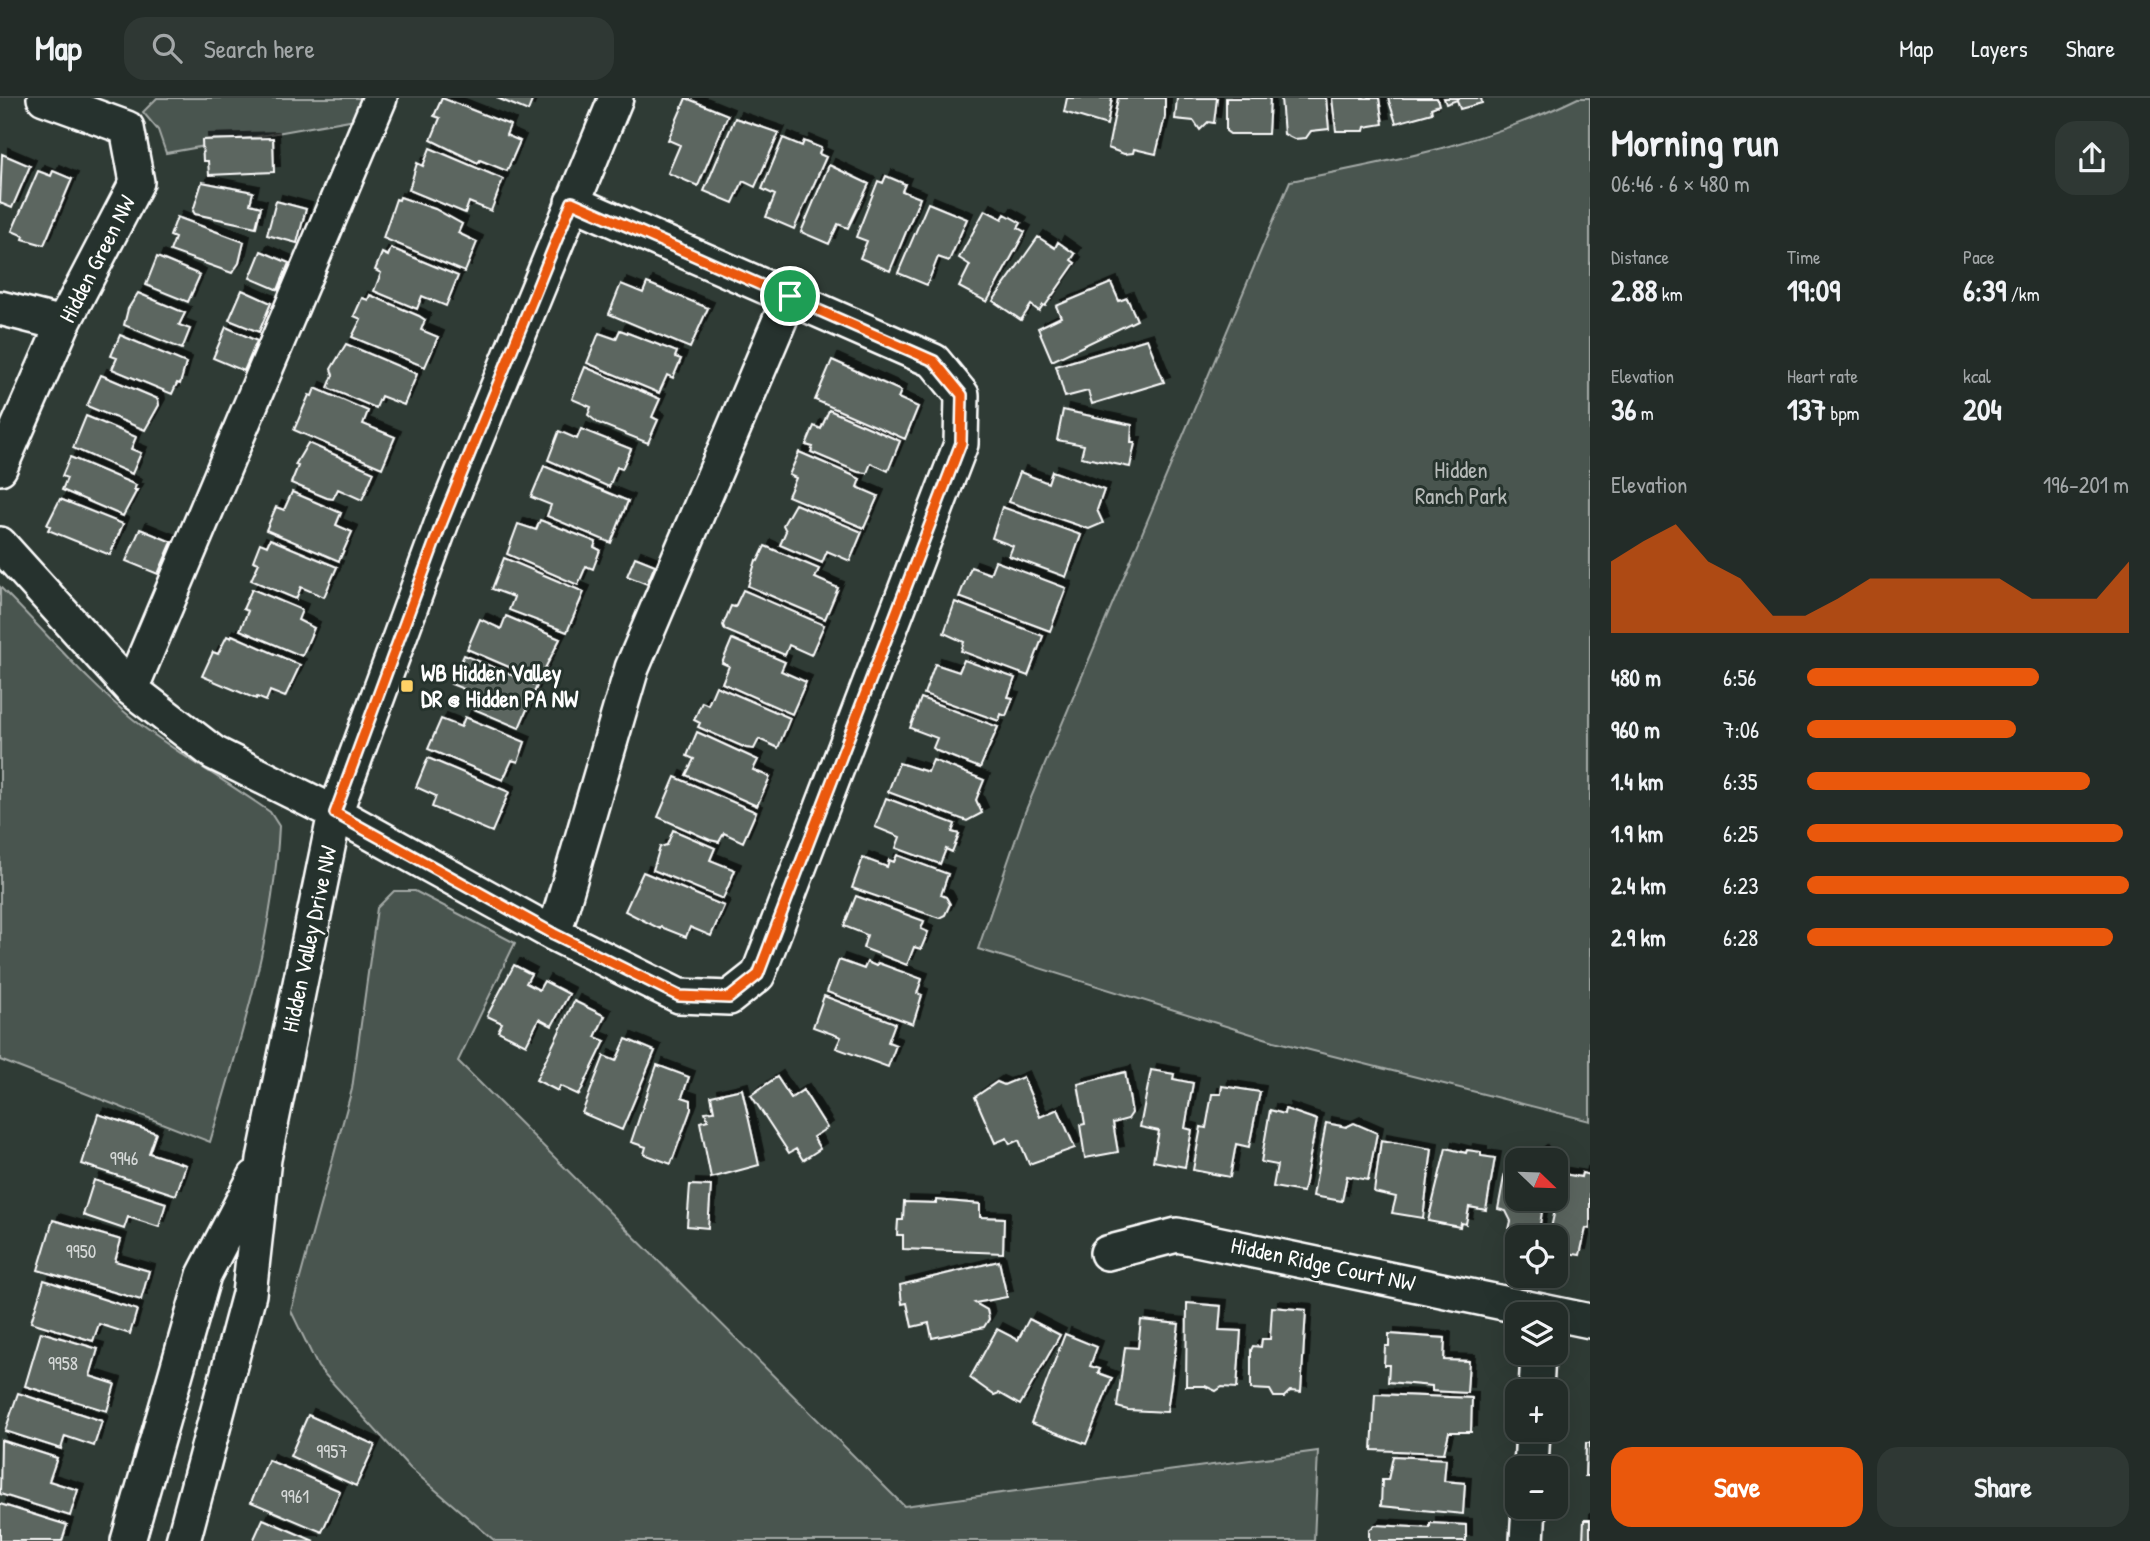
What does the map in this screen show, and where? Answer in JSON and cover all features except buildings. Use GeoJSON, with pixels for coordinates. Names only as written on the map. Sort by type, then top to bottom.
{"type":"FeatureCollection","features":[{"type":"Feature","properties":{"kind":"street","name":"Hidden Green NW"},"geometry":{"type":"LineString","coordinates":[[0,468],[63,324],[137,182],[127,128],[44,98]]}},
{"type":"Feature","properties":{"kind":"street"},"geometry":{"type":"LineString","coordinates":[[131,690],[380,98]]}},
{"type":"Feature","properties":{"kind":"street","name":"Hidden Valley Drive NW"},"geometry":{"type":"LineString","coordinates":[[183,1541],[248,1294],[264,1159],[335,813],[442,522],[616,98]]}},
{"type":"Feature","properties":{"kind":"street"},"geometry":{"type":"LineString","coordinates":[[0,544],[131,690],[214,753],[335,813],[554,934],[679,996],[729,998],[758,975],[961,443],[962,395],[934,361],[572,202]]}},
{"type":"Feature","properties":{"kind":"street"},"geometry":{"type":"LineString","coordinates":[[554,934],[632,667],[790,296]]}},
{"type":"Feature","properties":{"kind":"street"},"geometry":{"type":"LineString","coordinates":[[0,308],[63,324]]}},
{"type":"Feature","properties":{"kind":"street","name":"Hidden Valley Drive NW"},"geometry":{"type":"LineString","coordinates":[[128,1541],[205,1275],[264,1159]]}},
{"type":"Feature","properties":{"kind":"street","name":"Hidden Ridge Court NW"},"geometry":{"type":"LineString","coordinates":[[1107,1253],[1177,1234],[1505,1304]]}},
{"type":"Feature","properties":{"kind":"street","name":"Hidden Ridge Court NW"},"geometry":{"type":"LineString","coordinates":[[1568,1317],[1590,1321]]}},
{"type":"Feature","properties":{"kind":"street"},"geometry":{"type":"LineString","coordinates":[[1527,1541],[1528,1519]]}},
{"type":"Feature","properties":{"kind":"green space"},"geometry":{"type":"Polygon","coordinates":[[[157,98],[365,98],[355,119],[166,153],[158,130],[143,112],[157,98]]]}},
{"type":"Feature","properties":{"kind":"green space","name":"Hidden Ranch Park"},"geometry":{"type":"Polygon","coordinates":[[[1578,98],[1590,98],[1590,1121],[1274,1041],[978,949],[1025,812],[1290,181],[1401,158],[1472,139],[1508,128],[1578,98]]]}},
{"type":"Feature","properties":{"kind":"green space"},"geometry":{"type":"Polygon","coordinates":[[[0,587],[115,704],[167,744],[270,812],[279,826],[276,867],[263,946],[244,1025],[210,1142],[0,1060],[0,587]]]}},
{"type":"Feature","properties":{"kind":"green space"},"geometry":{"type":"Polygon","coordinates":[[[394,891],[415,891],[515,943],[458,1061],[904,1506],[1318,1451],[1314,1541],[495,1541],[410,1468],[318,1367],[291,1311],[352,1089],[377,908],[394,891]]]}},
{"type":"Feature","properties":{"kind":"place","name":"WB Hidden Valley DR @ Hidden PA NW"},"geometry":{"type":"Point","coordinates":[407,686]}},
{"type":"Feature","properties":{"kind":"route"},"geometry":{"type":"LineString","coordinates":[[572,202],[790,296],[934,361],[962,395],[961,443],[758,975],[729,998],[679,996],[554,934],[335,813],[442,522],[572,202]]}}]}
